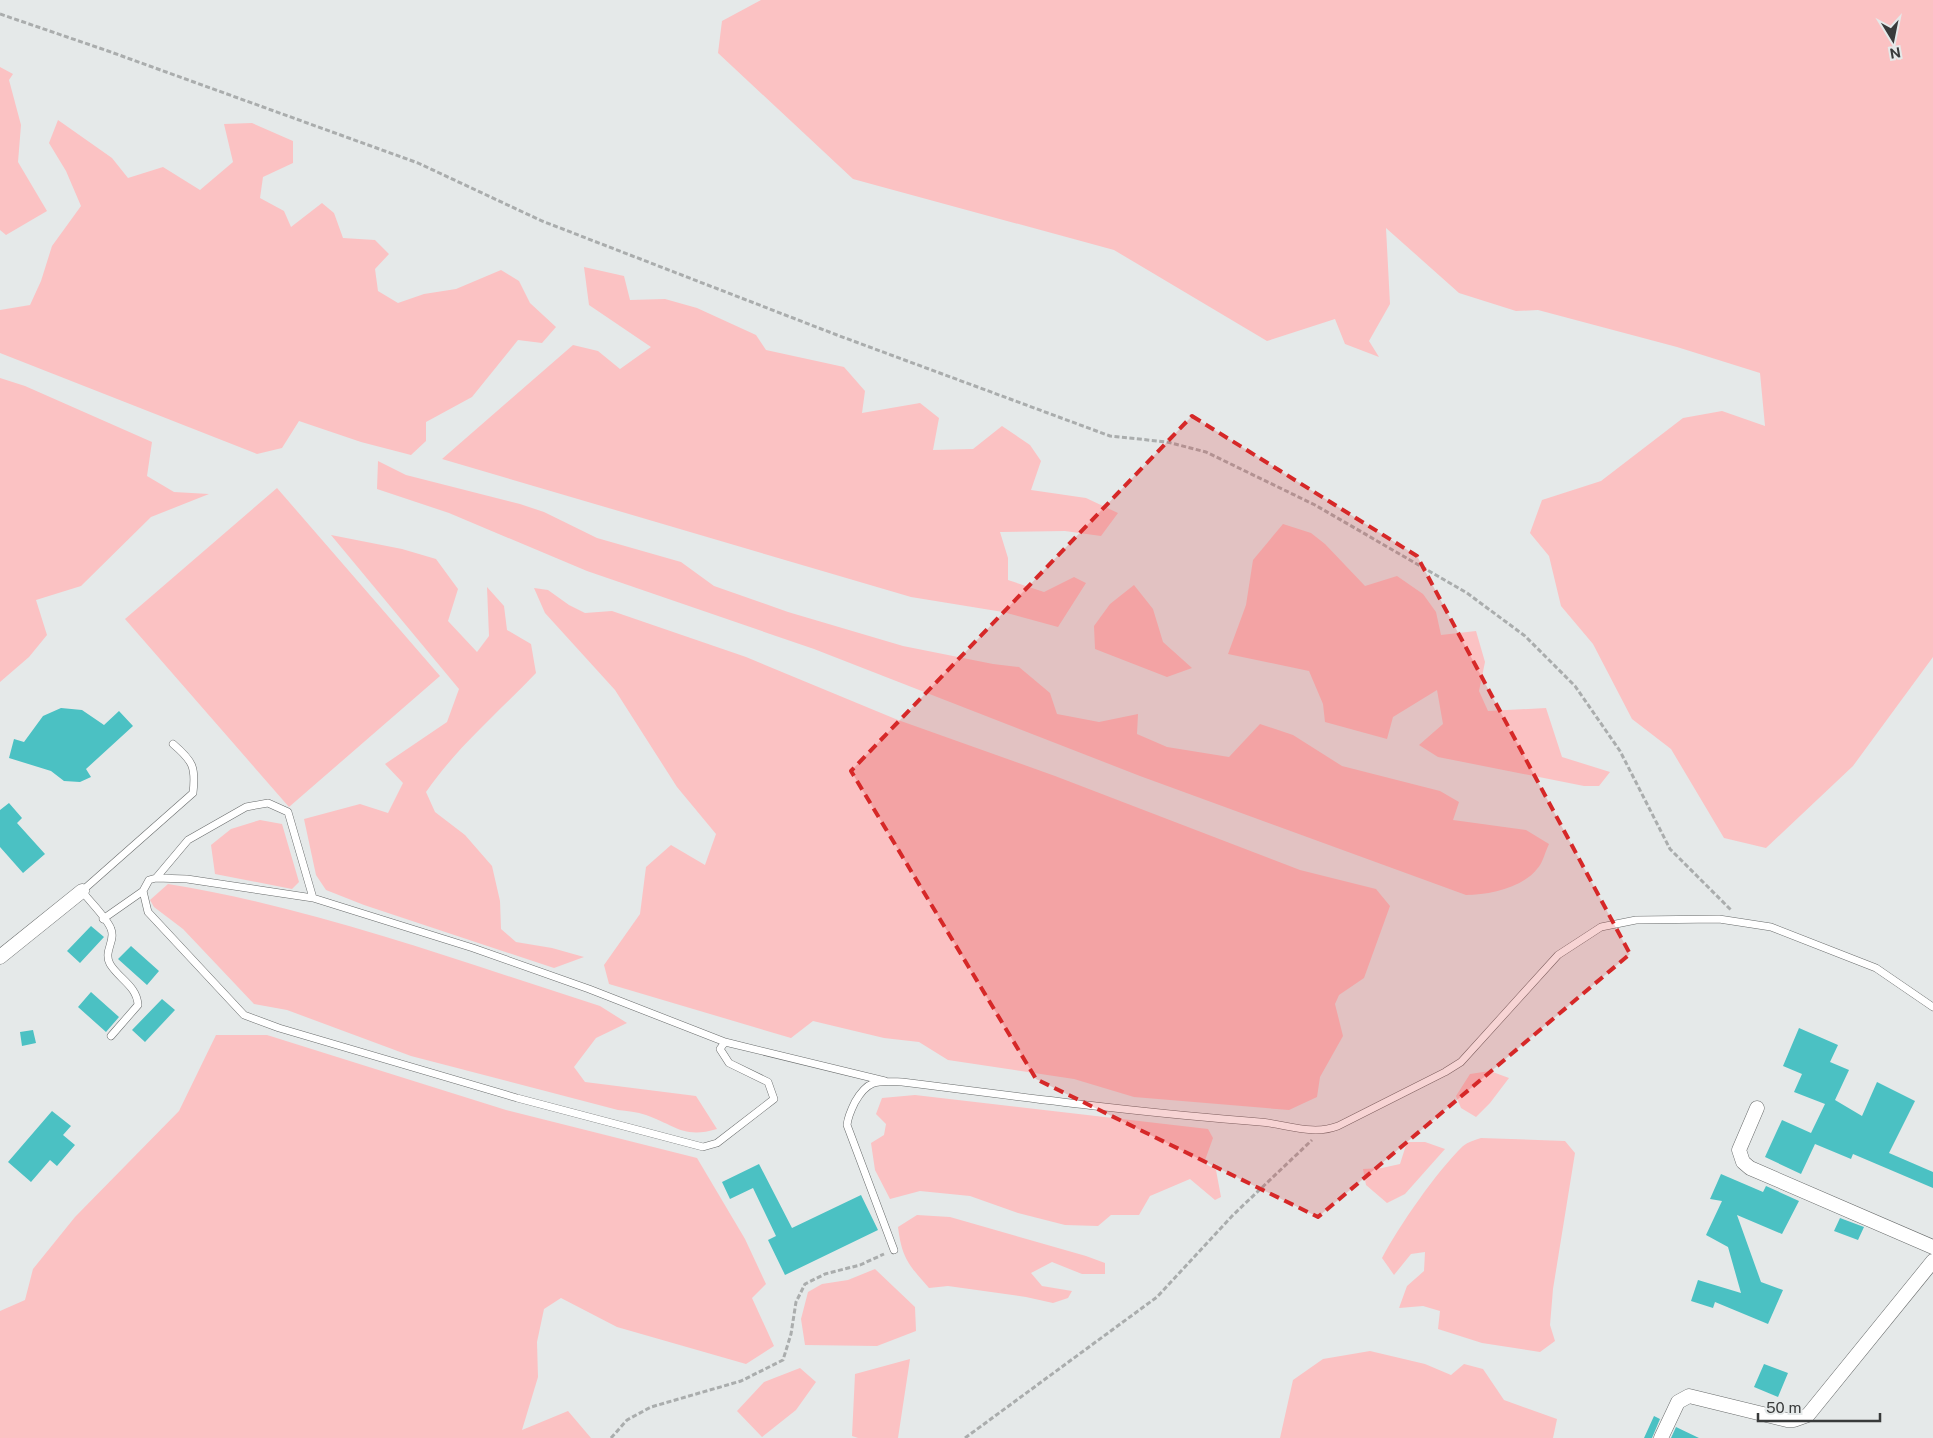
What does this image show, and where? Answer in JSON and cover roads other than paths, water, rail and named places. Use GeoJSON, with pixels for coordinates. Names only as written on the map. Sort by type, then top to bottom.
{"type":"FeatureCollection","features":[{"type":"Feature","properties":{"kind":"street"},"geometry":{"type":"LineString","coordinates":[[0,957],[82,891]]}},
{"type":"Feature","properties":{"kind":"street"},"geometry":{"type":"LineString","coordinates":[[1757,1108],[1739,1150],[1743,1162],[1750,1168],[1933,1247]]}},
{"type":"Feature","properties":{"kind":"street"},"geometry":{"type":"LineString","coordinates":[[1661,1438],[1678,1402],[1689,1396],[1787,1420],[1794,1420],[1808,1415],[1933,1260]]}},
{"type":"Feature","properties":{"kind":"lane"},"geometry":{"type":"LineString","coordinates":[[112,1036],[138,1005],[137,994],[110,963],[107,953],[112,938],[111,929],[82,891],[193,792],[195,773],[187,756],[173,744]]}},
{"type":"Feature","properties":{"kind":"lane"},"geometry":{"type":"LineString","coordinates":[[156,878],[188,840],[246,807],[268,803],[288,812],[313,898]]}},
{"type":"Feature","properties":{"kind":"lane"},"geometry":{"type":"LineString","coordinates":[[103,919],[144,891],[149,880],[156,878],[187,879],[313,898],[473,948],[589,989],[725,1042],[884,1081],[1174,1116],[1265,1123],[1321,1131],[1338,1126],[1461,1062],[1558,955],[1602,927],[1636,920],[1719,919],[1740,921],[1781,930],[1876,968],[1933,1007]]}},
{"type":"Feature","properties":{"kind":"lane"},"geometry":{"type":"LineString","coordinates":[[144,891],[148,912],[244,1015],[288,1031],[517,1098],[703,1147],[717,1143],[774,1099],[768,1082],[728,1063],[720,1049],[725,1042]]}},
{"type":"Feature","properties":{"kind":"lane"},"geometry":{"type":"LineString","coordinates":[[884,1081],[863,1087],[848,1114],[847,1124],[894,1250]]}}]}
